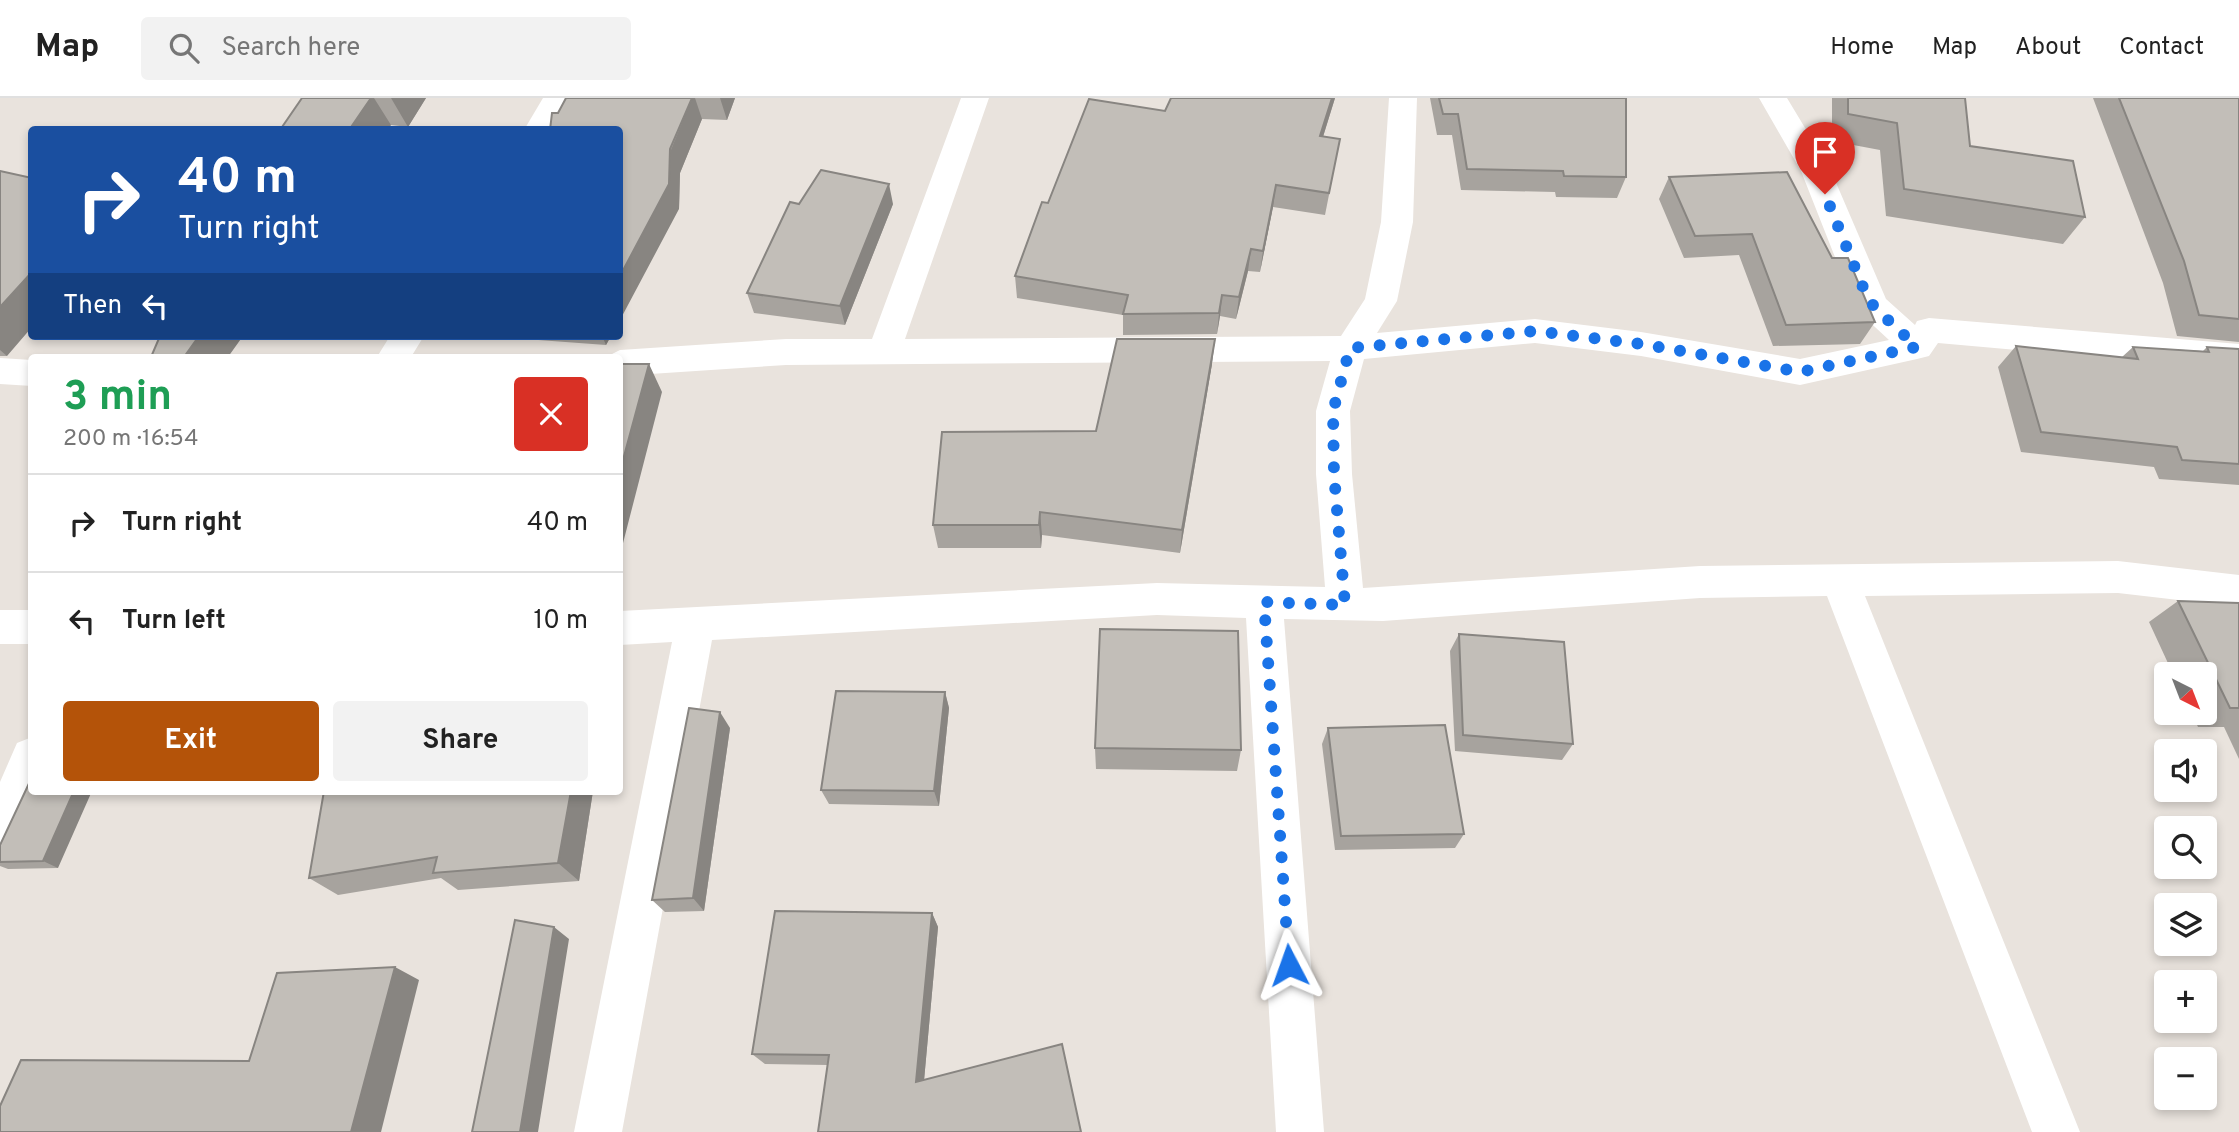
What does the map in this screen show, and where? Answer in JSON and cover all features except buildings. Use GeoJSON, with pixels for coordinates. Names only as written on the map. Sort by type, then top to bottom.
{"type":"FeatureCollection","features":[{"type":"Feature","properties":{"kind":"street"},"geometry":{"type":"LineString","coordinates":[[540,126],[557,98]]}},
{"type":"Feature","properties":{"kind":"street"},"geometry":{"type":"LineString","coordinates":[[884,352],[975,98]]}},
{"type":"Feature","properties":{"kind":"street"},"geometry":{"type":"LineString","coordinates":[[1345,605],[1334,474],[1333,411],[1350,348],[1381,301],[1397,222],[1403,98]]}},
{"type":"Feature","properties":{"kind":"street"},"geometry":{"type":"LineString","coordinates":[[1773,98],[1816,172],[1862,285],[1874,307],[1917,347]]}},
{"type":"Feature","properties":{"kind":"street"},"geometry":{"type":"LineString","coordinates":[[623,363],[786,352],[1350,348],[1535,331],[1641,344],[1800,372],[1917,347],[1928,330],[2239,357]]}},
{"type":"Feature","properties":{"kind":"street"},"geometry":{"type":"LineString","coordinates":[[0,371],[28,373]]}},
{"type":"Feature","properties":{"kind":"street"},"geometry":{"type":"LineString","coordinates":[[623,628],[1157,599],[1383,605],[1700,582],[2118,577],[2239,591]]}},
{"type":"Feature","properties":{"kind":"street"},"geometry":{"type":"LineString","coordinates":[[1840,580],[2056,1132]]}},
{"type":"Feature","properties":{"kind":"street"},"geometry":{"type":"LineString","coordinates":[[1264,602],[1300,1132]]}},
{"type":"Feature","properties":{"kind":"street"},"geometry":{"type":"LineString","coordinates":[[598,1132],[695,625]]}},
{"type":"Feature","properties":{"kind":"street"},"geometry":{"type":"LineString","coordinates":[[0,627],[28,627]]}},
{"type":"Feature","properties":{"kind":"street"},"geometry":{"type":"LineString","coordinates":[[0,830],[28,765]]}},
{"type":"Feature","properties":{"kind":"route"},"geometry":{"type":"LineString","coordinates":[[1289,965],[1264,602],[1345,605],[1334,474],[1333,411],[1350,348],[1535,331],[1641,344],[1800,372],[1917,347],[1874,307],[1862,285],[1825,194]]}}]}
